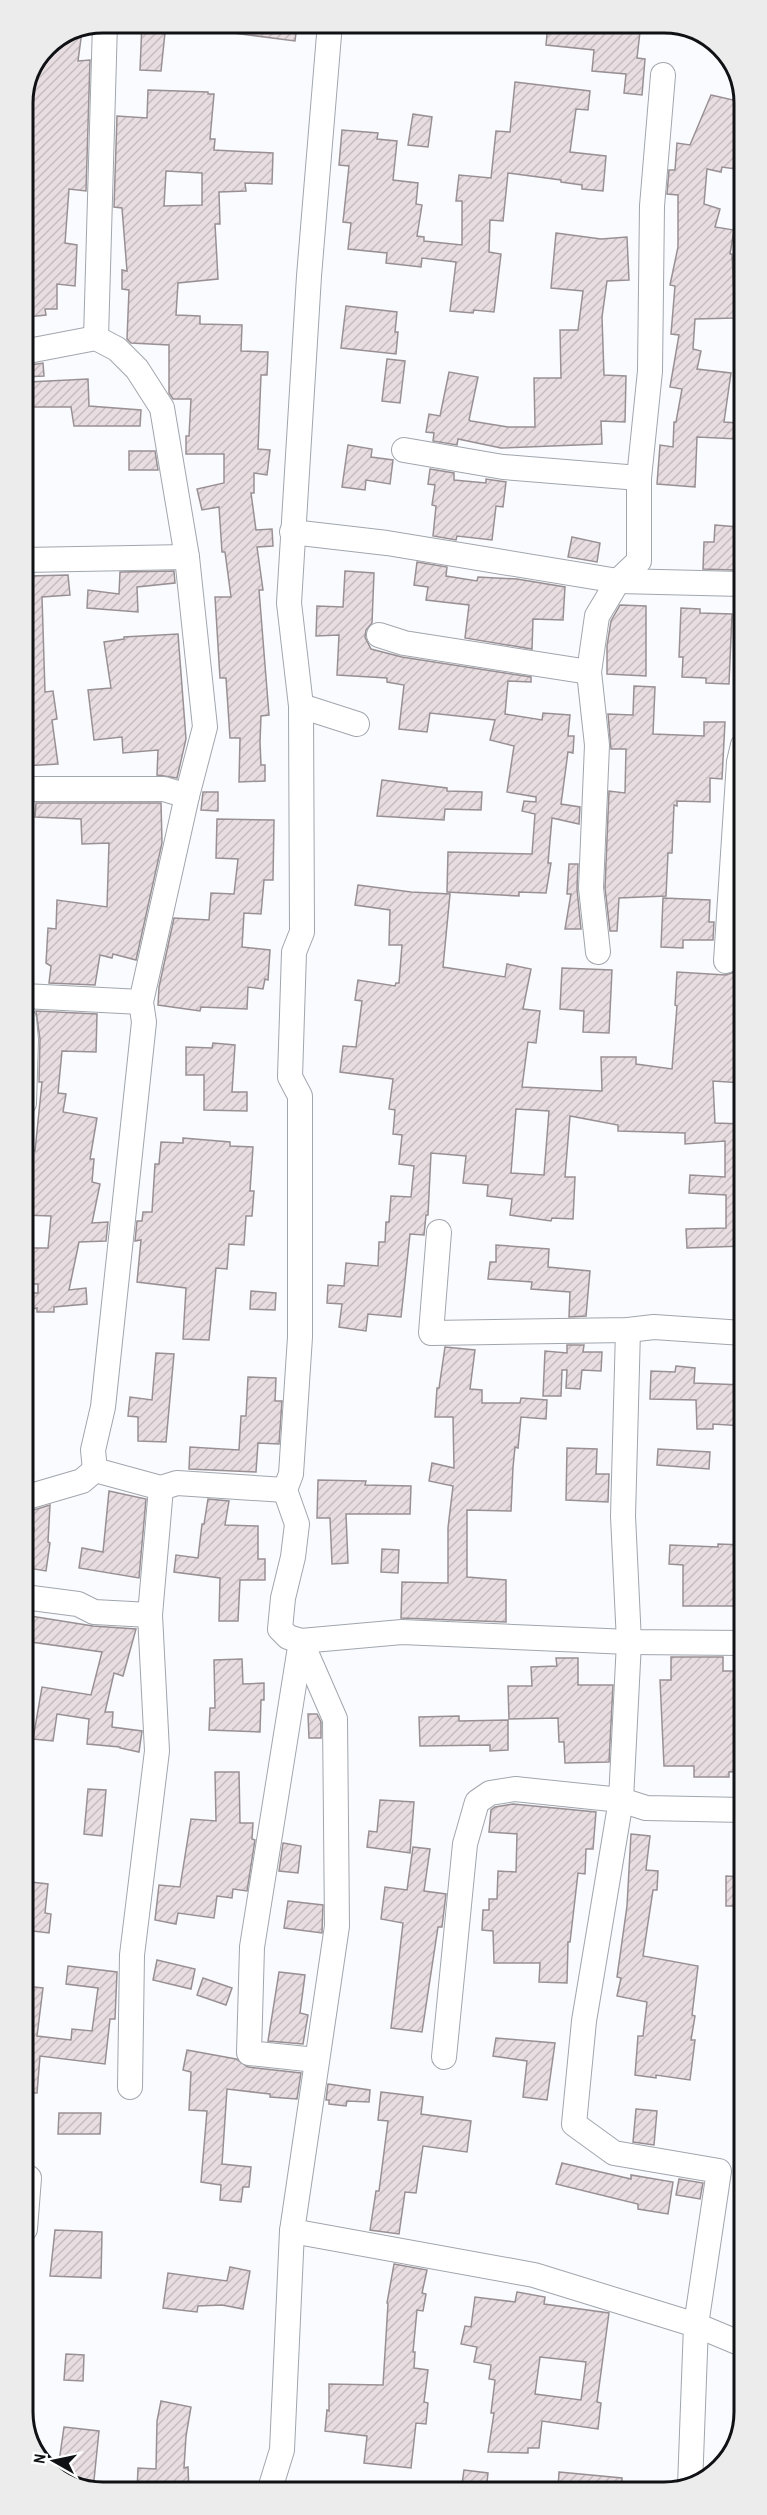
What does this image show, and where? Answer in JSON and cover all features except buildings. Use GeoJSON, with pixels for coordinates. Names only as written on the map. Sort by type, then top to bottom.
{"type":"FeatureCollection","features":[{"type":"Feature","properties":{"kind":"street"},"geometry":{"type":"LineString","coordinates":[[96,338],[105,33]]}},
{"type":"Feature","properties":{"kind":"street"},"geometry":{"type":"LineString","coordinates":[[329,33],[309,276],[289,603],[302,706],[302,932],[294,952],[290,1077],[300,1096],[300,1337],[291,1474],[285,1490],[297,1524],[293,1557],[283,1598],[280,1629],[288,1637],[301,1641],[402,1632],[629,1642],[734,1643]]}},
{"type":"Feature","properties":{"kind":"street"},"geometry":{"type":"LineString","coordinates":[[598,952],[591,888],[597,745],[590,672],[597,616],[618,581],[639,561],[639,478],[650,371],[652,206],[663,75]]}},
{"type":"Feature","properties":{"kind":"street"},"geometry":{"type":"LineString","coordinates":[[33,350],[96,338],[117,349],[137,369],[162,408],[187,557],[205,727],[187,796],[141,1002],[144,1022],[104,1407],[93,1450],[95,1470]]}},
{"type":"Feature","properties":{"kind":"street"},"geometry":{"type":"LineString","coordinates":[[404,450],[503,467],[639,478]]}},
{"type":"Feature","properties":{"kind":"street"},"geometry":{"type":"LineString","coordinates":[[292,532],[387,543],[618,581],[734,584]]}},
{"type":"Feature","properties":{"kind":"street"},"geometry":{"type":"LineString","coordinates":[[33,560],[187,557]]}},
{"type":"Feature","properties":{"kind":"street"},"geometry":{"type":"LineString","coordinates":[[379,635],[404,642],[590,672]]}},
{"type":"Feature","properties":{"kind":"street"},"geometry":{"type":"LineString","coordinates":[[302,706],[357,724]]}},
{"type":"Feature","properties":{"kind":"street"},"geometry":{"type":"LineString","coordinates":[[33,789],[164,789],[187,796]]}},
{"type":"Feature","properties":{"kind":"street"},"geometry":{"type":"LineString","coordinates":[[726,961],[734,852]]}},
{"type":"Feature","properties":{"kind":"street"},"geometry":{"type":"LineString","coordinates":[[33,996],[141,1002]]}},
{"type":"Feature","properties":{"kind":"street"},"geometry":{"type":"LineString","coordinates":[[439,1232],[431,1333],[628,1330],[654,1327],[734,1332]]}},
{"type":"Feature","properties":{"kind":"street"},"geometry":{"type":"LineString","coordinates":[[628,1330],[622,1515],[629,1642],[621,1800],[584,2021],[574,2124],[614,2153],[719,2171],[696,2325],[690,2477]]}},
{"type":"Feature","properties":{"kind":"street"},"geometry":{"type":"LineString","coordinates":[[95,1470],[161,1488],[177,1483],[285,1490]]}},
{"type":"Feature","properties":{"kind":"street"},"geometry":{"type":"LineString","coordinates":[[33,1495],[82,1481],[95,1470]]}},
{"type":"Feature","properties":{"kind":"street"},"geometry":{"type":"LineString","coordinates":[[130,2087],[132,1955],[157,1751],[150,1615],[161,1488]]}},
{"type":"Feature","properties":{"kind":"street"},"geometry":{"type":"LineString","coordinates":[[33,1598],[78,1604],[94,1612],[150,1615]]}},
{"type":"Feature","properties":{"kind":"street"},"geometry":{"type":"LineString","coordinates":[[271,2482],[282,2450],[292,2231],[337,1926],[335,1719],[301,1641]]}},
{"type":"Feature","properties":{"kind":"street"},"geometry":{"type":"LineString","coordinates":[[301,1641],[252,1947],[249,2053],[316,2060]]}},
{"type":"Feature","properties":{"kind":"street"},"geometry":{"type":"LineString","coordinates":[[444,2057],[465,1844],[477,1802],[490,1793],[515,1789],[621,1800],[646,1808],[734,1810]]}},
{"type":"Feature","properties":{"kind":"street"},"geometry":{"type":"LineString","coordinates":[[292,2231],[534,2275],[696,2325],[734,2341]]}}]}
